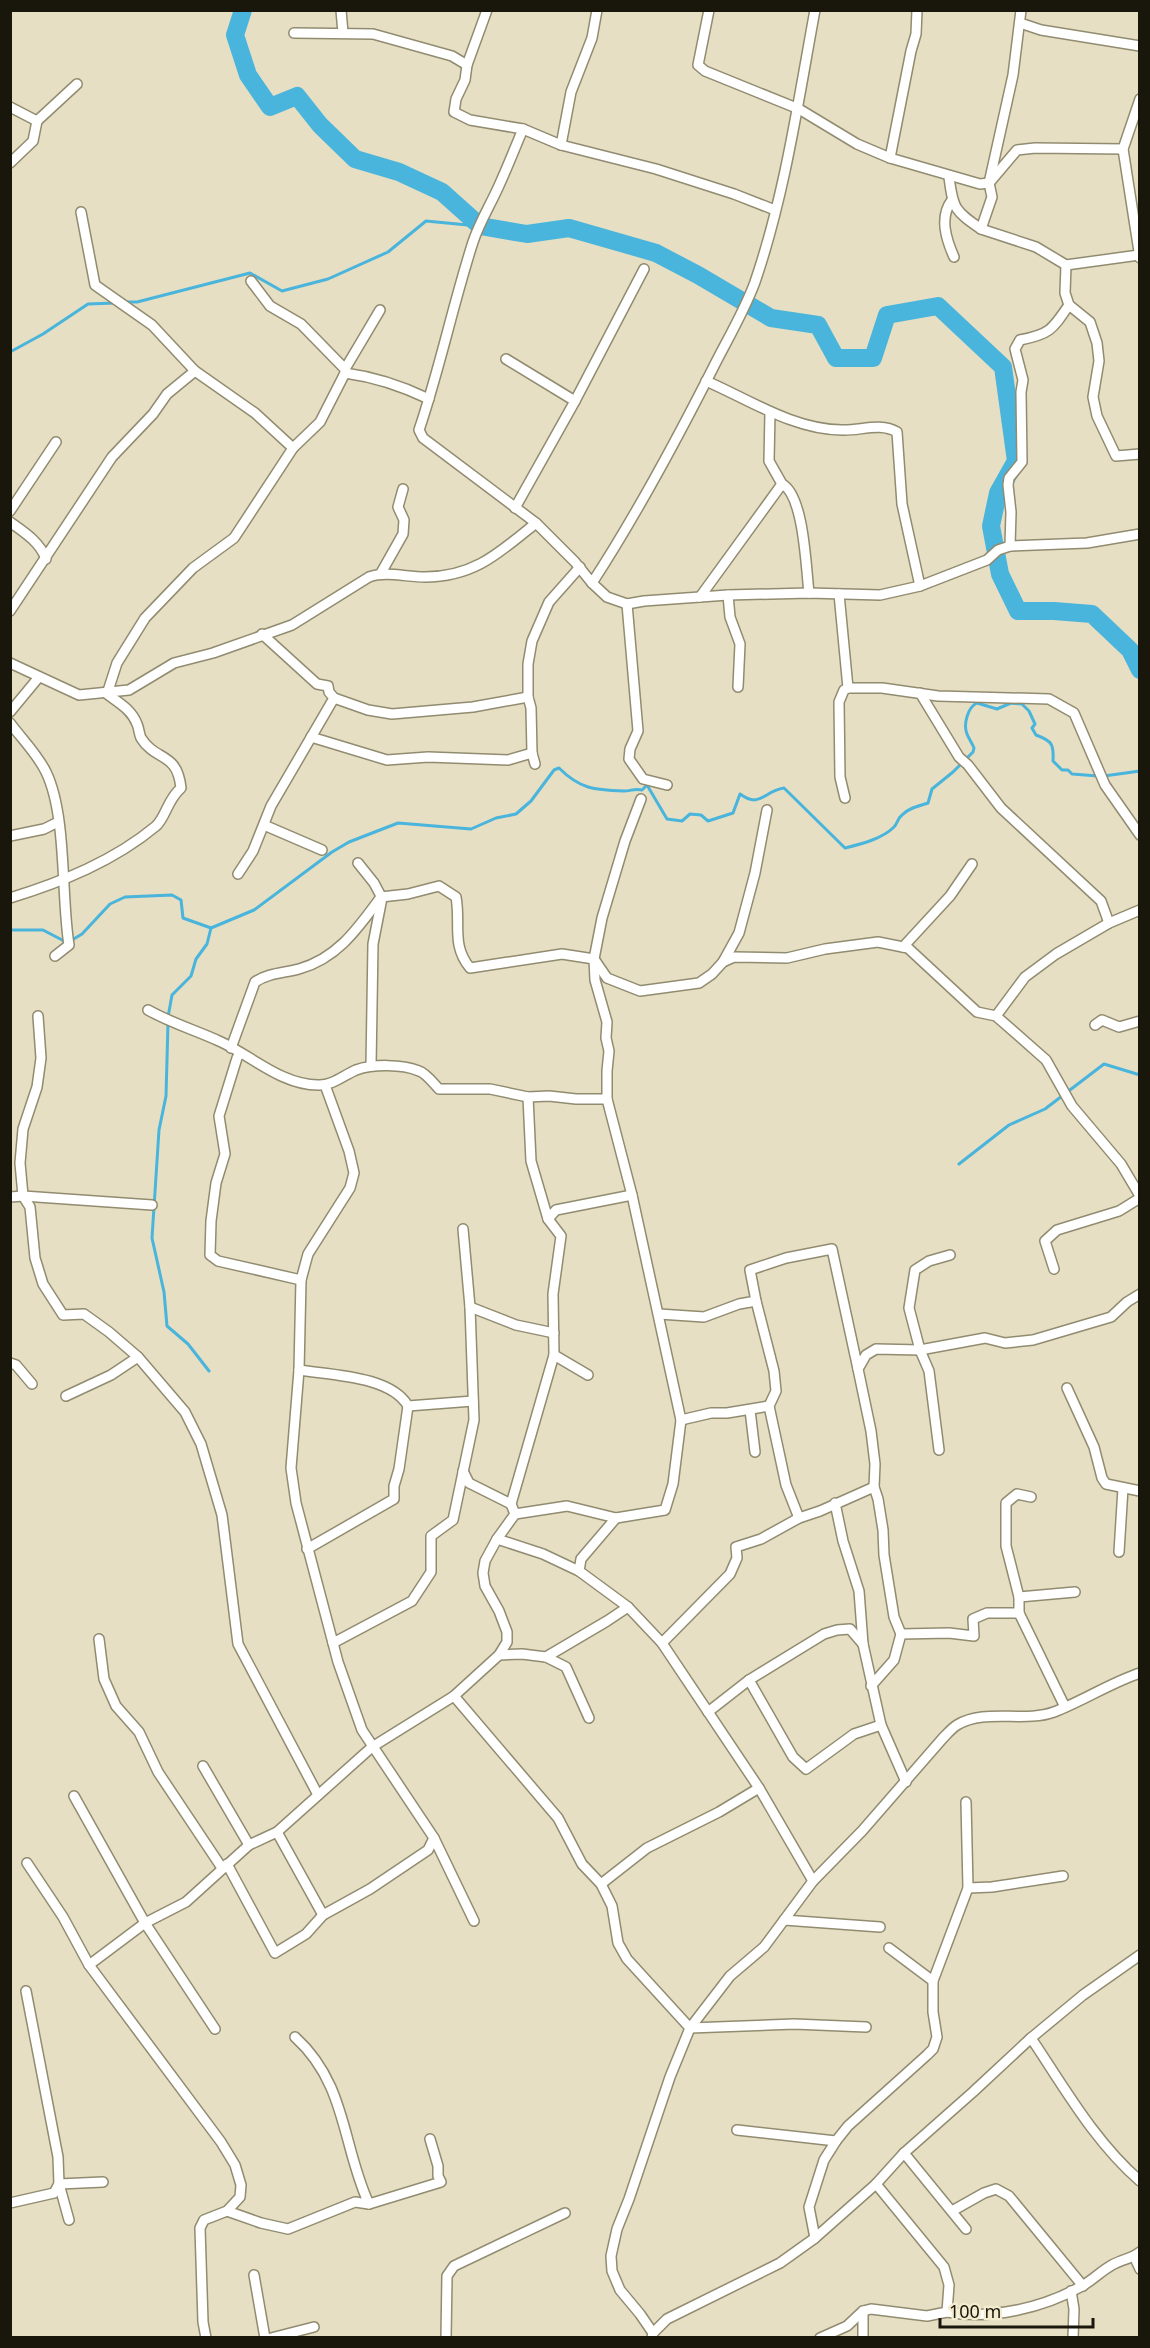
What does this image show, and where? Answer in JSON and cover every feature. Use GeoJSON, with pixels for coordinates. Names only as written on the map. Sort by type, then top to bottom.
{"type":"FeatureCollection","features":[{"type":"Feature","properties":{"kind":"street"},"geometry":{"type":"LineString","coordinates":[[341,10],[343,33]]}},
{"type":"Feature","properties":{"kind":"street"},"geometry":{"type":"LineString","coordinates":[[487,10],[467,65],[465,80],[456,99],[454,112],[470,120],[523,129],[561,145],[656,169],[775,210]]}},
{"type":"Feature","properties":{"kind":"street"},"geometry":{"type":"LineString","coordinates":[[561,145],[571,92],[592,38],[597,10]]}},
{"type":"Feature","properties":{"kind":"street"},"geometry":{"type":"LineString","coordinates":[[709,10],[698,65],[705,71],[799,109],[857,144],[890,158],[949,177],[963,178],[980,184],[989,183],[1017,150],[1035,148],[1123,149]]}},
{"type":"Feature","properties":{"kind":"street"},"geometry":{"type":"LineString","coordinates":[[592,583],[617,544],[706,381],[754,283],[775,210],[799,109],[815,10]]}},
{"type":"Feature","properties":{"kind":"street"},"geometry":{"type":"LineString","coordinates":[[890,158],[916,34],[917,10]]}},
{"type":"Feature","properties":{"kind":"street"},"geometry":{"type":"LineString","coordinates":[[981,229],[992,197],[989,183],[1013,75],[1021,10]]}},
{"type":"Feature","properties":{"kind":"street"},"geometry":{"type":"LineString","coordinates":[[1020,23],[1041,30],[1140,46]]}},
{"type":"Feature","properties":{"kind":"street"},"geometry":{"type":"LineString","coordinates":[[294,33],[373,34],[452,56],[467,65]]}},
{"type":"Feature","properties":{"kind":"street"},"geometry":{"type":"LineString","coordinates":[[10,163],[33,141],[38,121],[77,84]]}},
{"type":"Feature","properties":{"kind":"street"},"geometry":{"type":"LineString","coordinates":[[949,177],[952,200],[959,213],[981,229],[1036,247],[1066,265],[1139,256],[1123,149],[1140,99]]}},
{"type":"Feature","properties":{"kind":"street"},"geometry":{"type":"LineString","coordinates":[[10,107],[38,121]]}},
{"type":"Feature","properties":{"kind":"street"},"geometry":{"type":"LineString","coordinates":[[1129,129],[1140,128]]}},
{"type":"Feature","properties":{"kind":"street"},"geometry":{"type":"LineString","coordinates":[[523,129],[477,231],[419,430],[423,438],[536,523],[608,597],[627,604],[700,597],[809,593],[880,596],[920,586],[987,560],[998,550],[1010,546],[1087,543],[1140,534]]}},
{"type":"Feature","properties":{"kind":"street"},"geometry":{"type":"LineString","coordinates":[[952,200],[945,208],[945,227],[954,257]]}},
{"type":"Feature","properties":{"kind":"street"},"geometry":{"type":"LineString","coordinates":[[81,212],[96,285],[152,325],[195,371],[255,413],[293,448]]}},
{"type":"Feature","properties":{"kind":"street"},"geometry":{"type":"LineString","coordinates":[[1066,265],[1065,293],[1069,305],[1090,322],[1097,343],[1099,361],[1093,396],[1097,416],[1116,456],[1140,454]]}},
{"type":"Feature","properties":{"kind":"street"},"geometry":{"type":"LineString","coordinates":[[515,508],[575,401],[644,269]]}},
{"type":"Feature","properties":{"kind":"street"},"geometry":{"type":"LineString","coordinates":[[251,281],[270,306],[301,324],[345,371],[408,389],[429,399]]}},
{"type":"Feature","properties":{"kind":"street"},"geometry":{"type":"LineString","coordinates":[[1010,546],[1009,478],[1022,462],[1021,392],[1023,380],[1015,349],[1020,340],[1043,335],[1056,325],[1069,305]]}},
{"type":"Feature","properties":{"kind":"street"},"geometry":{"type":"LineString","coordinates":[[107,694],[117,663],[145,618],[193,568],[234,538],[293,448],[320,422],[345,371],[380,310]]}},
{"type":"Feature","properties":{"kind":"street"},"geometry":{"type":"LineString","coordinates":[[506,359],[575,401]]}},
{"type":"Feature","properties":{"kind":"street"},"geometry":{"type":"LineString","coordinates":[[10,611],[112,457],[153,414],[167,394],[195,371]]}},
{"type":"Feature","properties":{"kind":"street"},"geometry":{"type":"LineString","coordinates":[[706,381],[770,412],[821,428],[843,431],[861,428],[890,428],[897,432],[902,504],[920,586]]}},
{"type":"Feature","properties":{"kind":"street"},"geometry":{"type":"LineString","coordinates":[[770,412],[769,461],[782,483],[789,487],[798,507],[809,593]]}},
{"type":"Feature","properties":{"kind":"street"},"geometry":{"type":"LineString","coordinates":[[10,511],[56,442]]}},
{"type":"Feature","properties":{"kind":"street"},"geometry":{"type":"LineString","coordinates":[[700,597],[782,483]]}},
{"type":"Feature","properties":{"kind":"street"},"geometry":{"type":"LineString","coordinates":[[381,573],[404,534],[404,520],[398,507],[404,489]]}},
{"type":"Feature","properties":{"kind":"street"},"geometry":{"type":"LineString","coordinates":[[10,522],[32,538],[43,550],[46,559]]}},
{"type":"Feature","properties":{"kind":"street"},"geometry":{"type":"LineString","coordinates":[[10,663],[79,695],[129,690],[174,663],[213,653],[292,625],[369,577],[381,573],[400,577],[446,577],[466,572],[492,558],[536,523]]}},
{"type":"Feature","properties":{"kind":"street"},"geometry":{"type":"LineString","coordinates":[[535,764],[532,753],[531,708],[528,697],[528,664],[532,640],[549,602],[580,567]]}},
{"type":"Feature","properties":{"kind":"street"},"geometry":{"type":"LineString","coordinates":[[839,594],[848,687]]}},
{"type":"Feature","properties":{"kind":"street"},"geometry":{"type":"LineString","coordinates":[[728,596],[730,617],[740,644],[738,687]]}},
{"type":"Feature","properties":{"kind":"street"},"geometry":{"type":"LineString","coordinates":[[627,604],[638,731],[630,749],[629,759],[643,779],[667,785]]}},
{"type":"Feature","properties":{"kind":"street"},"geometry":{"type":"LineString","coordinates":[[262,634],[317,684],[328,686],[334,698],[368,710],[392,714],[473,707],[528,697]]}},
{"type":"Feature","properties":{"kind":"street"},"geometry":{"type":"LineString","coordinates":[[10,712],[39,677]]}},
{"type":"Feature","properties":{"kind":"street"},"geometry":{"type":"LineString","coordinates":[[845,798],[840,777],[839,702],[844,690],[848,687],[882,688],[938,696],[1049,699],[1074,713],[1105,785],[1140,836]]}},
{"type":"Feature","properties":{"kind":"street"},"geometry":{"type":"LineString","coordinates":[[920,693],[959,757],[968,765],[1001,808],[1101,901],[1109,923]]}},
{"type":"Feature","properties":{"kind":"street"},"geometry":{"type":"LineString","coordinates":[[10,898],[63,880],[113,855],[158,824],[172,796],[181,788],[179,772],[169,760],[151,748],[141,737],[129,710],[107,694]]}},
{"type":"Feature","properties":{"kind":"street"},"geometry":{"type":"LineString","coordinates":[[238,874],[253,851],[271,806],[334,698]]}},
{"type":"Feature","properties":{"kind":"street"},"geometry":{"type":"LineString","coordinates":[[10,723],[46,771],[52,789],[58,822],[69,945],[55,956]]}},
{"type":"Feature","properties":{"kind":"street"},"geometry":{"type":"LineString","coordinates":[[311,737],[387,760],[428,757],[508,760],[532,753]]}},
{"type":"Feature","properties":{"kind":"street"},"geometry":{"type":"LineString","coordinates":[[89,1965],[145,1923],[186,1902],[249,1845],[277,1832],[372,1747],[454,1696],[499,1655],[507,1642],[507,1632],[499,1611],[485,1587],[483,1573],[485,1561],[515,1514],[567,1506],[616,1518],[665,1510],[673,1484],[681,1420],[632,1195],[607,1099],[609,1052],[606,1038],[607,1022],[599,1002],[594,958],[602,918],[625,841],[641,799]]}},
{"type":"Feature","properties":{"kind":"street"},"geometry":{"type":"LineString","coordinates":[[300,1280],[218,1261],[210,1255],[211,1221],[216,1183],[225,1154],[219,1116],[255,982],[264,976],[321,962],[352,936],[381,897],[408,894],[440,886],[456,897],[461,957],[470,968],[562,954],[594,958],[608,978],[640,991],[699,983],[723,962],[739,933],[755,873],[767,810]]}},
{"type":"Feature","properties":{"kind":"street"},"geometry":{"type":"LineString","coordinates":[[10,836],[44,829],[58,822]]}},
{"type":"Feature","properties":{"kind":"street"},"geometry":{"type":"LineString","coordinates":[[264,825],[322,850]]}},
{"type":"Feature","properties":{"kind":"street"},"geometry":{"type":"LineString","coordinates":[[358,863],[374,883],[381,897],[381,908],[373,944],[371,1066]]}},
{"type":"Feature","properties":{"kind":"street"},"geometry":{"type":"LineString","coordinates":[[903,947],[950,896],[972,864]]}},
{"type":"Feature","properties":{"kind":"street"},"geometry":{"type":"LineString","coordinates":[[996,1016],[1025,977],[1056,954],[1109,923],[1140,910]]}},
{"type":"Feature","properties":{"kind":"street"},"geometry":{"type":"LineString","coordinates":[[723,962],[734,957],[787,958],[825,948],[878,942],[908,948],[977,1012],[996,1016],[1046,1060],[1072,1106],[1120,1164],[1140,1197],[1119,1211],[1057,1230],[1045,1240],[1053,1269]]}},
{"type":"Feature","properties":{"kind":"street"},"geometry":{"type":"LineString","coordinates":[[148,1010],[170,1022],[221,1041],[279,1075],[297,1082],[325,1085],[371,1066],[421,1071],[439,1089],[490,1089],[528,1097],[607,1099]]}},
{"type":"Feature","properties":{"kind":"street"},"geometry":{"type":"LineString","coordinates":[[38,1016],[41,1058],[37,1087],[22,1129],[20,1163],[23,1196],[30,1207],[35,1258],[43,1284],[63,1315],[84,1314],[109,1332],[138,1357],[185,1412],[201,1444],[222,1515],[238,1644],[318,1795]]}},
{"type":"Feature","properties":{"kind":"street"},"geometry":{"type":"LineString","coordinates":[[1095,1025],[1102,1020],[1119,1027],[1140,1021]]}},
{"type":"Feature","properties":{"kind":"street"},"geometry":{"type":"LineString","coordinates":[[325,1085],[349,1151],[354,1173],[350,1188],[308,1254],[300,1280],[299,1370],[291,1468],[296,1503],[333,1644],[362,1730],[434,1838],[474,1921]]}},
{"type":"Feature","properties":{"kind":"street"},"geometry":{"type":"LineString","coordinates":[[515,1514],[511,1504],[554,1354],[553,1294],[561,1236],[548,1219],[531,1161],[528,1097]]}},
{"type":"Feature","properties":{"kind":"street"},"geometry":{"type":"LineString","coordinates":[[548,1219],[556,1210],[632,1195]]}},
{"type":"Feature","properties":{"kind":"street"},"geometry":{"type":"LineString","coordinates":[[10,1197],[152,1205]]}},
{"type":"Feature","properties":{"kind":"street"},"geometry":{"type":"LineString","coordinates":[[333,1644],[412,1601],[431,1572],[430,1536],[453,1520],[474,1420],[470,1307],[463,1229]]}},
{"type":"Feature","properties":{"kind":"street"},"geometry":{"type":"LineString","coordinates":[[799,1518],[786,1485],[769,1406],[776,1391],[774,1371],[750,1270],[786,1258],[832,1249],[858,1369],[875,1464],[874,1487],[883,1530],[884,1555],[894,1617],[901,1634],[894,1660],[871,1686]]}},
{"type":"Feature","properties":{"kind":"street"},"geometry":{"type":"LineString","coordinates":[[939,1450],[929,1371],[920,1350],[909,1308],[915,1270],[929,1261],[950,1255]]}},
{"type":"Feature","properties":{"kind":"street"},"geometry":{"type":"LineString","coordinates":[[858,1369],[866,1355],[876,1349],[920,1350],[985,1338],[1005,1343],[1033,1340],[1111,1317],[1127,1302],[1140,1294]]}},
{"type":"Feature","properties":{"kind":"street"},"geometry":{"type":"LineString","coordinates":[[658,1314],[704,1317],[739,1304],[756,1301]]}},
{"type":"Feature","properties":{"kind":"street"},"geometry":{"type":"LineString","coordinates":[[470,1307],[516,1325],[554,1333]]}},
{"type":"Feature","properties":{"kind":"street"},"geometry":{"type":"LineString","coordinates":[[554,1354],[588,1375]]}},
{"type":"Feature","properties":{"kind":"street"},"geometry":{"type":"LineString","coordinates":[[66,1396],[111,1375],[138,1357]]}},
{"type":"Feature","properties":{"kind":"street"},"geometry":{"type":"LineString","coordinates":[[10,1363],[16,1365],[32,1383]]}},
{"type":"Feature","properties":{"kind":"street"},"geometry":{"type":"LineString","coordinates":[[299,1370],[377,1383],[394,1389],[404,1398],[408,1406],[399,1469],[394,1486],[394,1499],[307,1549]]}},
{"type":"Feature","properties":{"kind":"street"},"geometry":{"type":"LineString","coordinates":[[1067,1388],[1094,1447],[1102,1478],[1106,1484],[1140,1491]]}},
{"type":"Feature","properties":{"kind":"street"},"geometry":{"type":"LineString","coordinates":[[408,1406],[473,1401]]}},
{"type":"Feature","properties":{"kind":"street"},"geometry":{"type":"LineString","coordinates":[[681,1420],[711,1413],[769,1406]]}},
{"type":"Feature","properties":{"kind":"street"},"geometry":{"type":"LineString","coordinates":[[750,1410],[755,1452]]}},
{"type":"Feature","properties":{"kind":"street"},"geometry":{"type":"LineString","coordinates":[[463,1471],[469,1483],[511,1504]]}},
{"type":"Feature","properties":{"kind":"street"},"geometry":{"type":"LineString","coordinates":[[662,1643],[730,1574],[737,1558],[736,1547],[761,1539],[799,1518],[874,1487]]}},
{"type":"Feature","properties":{"kind":"street"},"geometry":{"type":"LineString","coordinates":[[1119,1552],[1123,1488]]}},
{"type":"Feature","properties":{"kind":"street"},"geometry":{"type":"LineString","coordinates":[[1031,1497],[1017,1494],[1006,1503],[1006,1546],[1019,1597],[1020,1613],[1065,1707]]}},
{"type":"Feature","properties":{"kind":"street"},"geometry":{"type":"LineString","coordinates":[[835,1503],[843,1540],[859,1591],[862,1644],[871,1686],[881,1725],[906,1782]]}},
{"type":"Feature","properties":{"kind":"street"},"geometry":{"type":"LineString","coordinates":[[579,1570],[581,1558],[616,1518]]}},
{"type":"Feature","properties":{"kind":"street"},"geometry":{"type":"LineString","coordinates":[[497,1539],[543,1554],[579,1570],[628,1607],[662,1643],[759,1788],[813,1881]]}},
{"type":"Feature","properties":{"kind":"street"},"geometry":{"type":"LineString","coordinates":[[1019,1597],[1075,1592]]}},
{"type":"Feature","properties":{"kind":"street"},"geometry":{"type":"LineString","coordinates":[[546,1657],[608,1622],[628,1607]]}},
{"type":"Feature","properties":{"kind":"street"},"geometry":{"type":"LineString","coordinates":[[901,1634],[949,1633],[974,1636],[973,1619],[987,1613],[1020,1613]]}},
{"type":"Feature","properties":{"kind":"street"},"geometry":{"type":"LineString","coordinates":[[708,1713],[749,1680],[824,1634],[850,1629],[862,1644]]}},
{"type":"Feature","properties":{"kind":"street"},"geometry":{"type":"LineString","coordinates":[[99,1639],[104,1679],[116,1706],[139,1732],[158,1772],[225,1866],[275,1953],[306,1934],[323,1915],[370,1889],[428,1850],[434,1838]]}},
{"type":"Feature","properties":{"kind":"street"},"geometry":{"type":"LineString","coordinates":[[499,1655],[522,1654],[546,1657],[566,1666],[589,1718]]}},
{"type":"Feature","properties":{"kind":"street"},"geometry":{"type":"LineString","coordinates":[[1140,1673],[1122,1679],[1051,1713],[986,1717],[957,1725],[813,1881],[764,1947],[730,1976],[690,2028],[670,2077],[629,2199],[616,2229],[611,2256],[612,2271],[620,2290],[640,2314],[652,2335],[667,2319],[780,2263],[816,2238],[876,2184],[904,2153],[1031,2038],[1083,1995],[1140,1954]]}},
{"type":"Feature","properties":{"kind":"street"},"geometry":{"type":"LineString","coordinates":[[749,1680],[793,1757],[806,1770],[854,1734],[881,1725]]}},
{"type":"Feature","properties":{"kind":"street"},"geometry":{"type":"LineString","coordinates":[[454,1696],[558,1818],[582,1864],[601,1884],[612,1906],[618,1943],[627,1959],[690,2028],[794,2024],[866,2027]]}},
{"type":"Feature","properties":{"kind":"street"},"geometry":{"type":"LineString","coordinates":[[203,1766],[249,1845]]}},
{"type":"Feature","properties":{"kind":"street"},"geometry":{"type":"LineString","coordinates":[[601,1884],[647,1848],[719,1812],[759,1788]]}},
{"type":"Feature","properties":{"kind":"street"},"geometry":{"type":"LineString","coordinates":[[74,1796],[120,1874],[145,1923],[215,2029]]}},
{"type":"Feature","properties":{"kind":"street"},"geometry":{"type":"LineString","coordinates":[[816,2238],[809,2207],[824,2160],[848,2126],[933,2049],[937,2037],[933,2013],[933,1981],[968,1888],[966,1802]]}},
{"type":"Feature","properties":{"kind":"street"},"geometry":{"type":"LineString","coordinates":[[277,1832],[323,1915]]}},
{"type":"Feature","properties":{"kind":"street"},"geometry":{"type":"LineString","coordinates":[[27,1863],[63,1917],[89,1965],[221,2142],[235,2165],[241,2185],[240,2197],[227,2211],[204,2220],[200,2228],[203,2322],[206,2337]]}},
{"type":"Feature","properties":{"kind":"street"},"geometry":{"type":"LineString","coordinates":[[968,1888],[992,1887],[1063,1876]]}},
{"type":"Feature","properties":{"kind":"street"},"geometry":{"type":"LineString","coordinates":[[784,1920],[880,1927]]}},
{"type":"Feature","properties":{"kind":"street"},"geometry":{"type":"LineString","coordinates":[[889,1948],[933,1981]]}},
{"type":"Feature","properties":{"kind":"street"},"geometry":{"type":"LineString","coordinates":[[26,1991],[58,2157],[59,2184],[69,2220]]}},
{"type":"Feature","properties":{"kind":"street"},"geometry":{"type":"LineString","coordinates":[[295,2037],[310,2050],[333,2088],[362,2188],[369,2204]]}},
{"type":"Feature","properties":{"kind":"street"},"geometry":{"type":"LineString","coordinates":[[1031,2038],[1074,2105],[1125,2168],[1140,2181]]}},
{"type":"Feature","properties":{"kind":"street"},"geometry":{"type":"LineString","coordinates":[[737,2130],[836,2141]]}},
{"type":"Feature","properties":{"kind":"street"},"geometry":{"type":"LineString","coordinates":[[227,2211],[261,2223],[288,2229],[355,2202],[369,2204],[441,2182],[430,2139]]}},
{"type":"Feature","properties":{"kind":"street"},"geometry":{"type":"LineString","coordinates":[[904,2153],[966,2229]]}},
{"type":"Feature","properties":{"kind":"street"},"geometry":{"type":"LineString","coordinates":[[59,2184],[103,2182]]}},
{"type":"Feature","properties":{"kind":"street"},"geometry":{"type":"LineString","coordinates":[[10,2203],[54,2193],[59,2184]]}},
{"type":"Feature","properties":{"kind":"street"},"geometry":{"type":"LineString","coordinates":[[876,2184],[944,2267],[949,2285],[947,2312]]}},
{"type":"Feature","properties":{"kind":"street"},"geometry":{"type":"LineString","coordinates":[[952,2211],[996,2189],[1009,2196],[1083,2286]]}},
{"type":"Feature","properties":{"kind":"street"},"geometry":{"type":"LineString","coordinates":[[446,2337],[447,2276],[454,2266],[565,2213]]}},
{"type":"Feature","properties":{"kind":"street"},"geometry":{"type":"LineString","coordinates":[[820,2337],[847,2326],[863,2311],[871,2309],[927,2316],[947,2312],[966,2315],[992,2314],[1018,2309],[1071,2291],[1083,2286],[1112,2265],[1137,2254],[1140,2269]]}},
{"type":"Feature","properties":{"kind":"street"},"geometry":{"type":"LineString","coordinates":[[254,2275],[265,2337]]}},
{"type":"Feature","properties":{"kind":"street"},"geometry":{"type":"LineString","coordinates":[[1071,2291],[1074,2309],[1073,2337]]}},
{"type":"Feature","properties":{"kind":"street"},"geometry":{"type":"LineString","coordinates":[[863,2311],[863,2337]]}},
{"type":"Feature","properties":{"kind":"street"},"geometry":{"type":"LineString","coordinates":[[271,2337],[314,2327]]}},
{"type":"Feature","properties":{"kind":"waterway"},"geometry":{"type":"LineString","coordinates":[[243,10],[235,35],[248,75],[270,107],[297,96],[320,125],[355,159],[399,172],[442,192],[480,226],[527,234],[569,228],[656,253],[771,318],[818,325],[836,358],[873,358],[887,315],[938,306],[1003,367],[1016,461],[998,493],[991,526],[1000,574],[1018,611],[1092,614],[1130,650],[1140,670]]}},
{"type":"Feature","properties":{"kind":"waterway"},"geometry":{"type":"LineString","coordinates":[[124,302],[137,302],[250,273],[282,291],[328,279],[388,252],[426,221],[478,226]]}},
{"type":"Feature","properties":{"kind":"waterway"},"geometry":{"type":"LineString","coordinates":[[10,352],[43,334],[88,304],[115,303]]}},
{"type":"Feature","properties":{"kind":"waterway"},"geometry":{"type":"LineString","coordinates":[[72,940],[82,934],[110,904],[125,897],[172,895],[181,900],[183,918],[211,928],[254,910],[349,842],[398,823],[471,829],[496,818],[516,814],[531,801],[554,770],[559,768],[581,784],[596,789],[642,790],[647,785],[667,819],[682,821],[690,814],[701,815],[708,821],[733,813],[740,794],[753,800],[784,788],[845,848],[884,835],[894,827],[904,813],[928,803],[932,789],[973,752],[974,748],[967,734],[966,721],[969,712],[977,703],[997,709],[1011,703],[1022,704],[1029,711],[1035,724],[1032,728],[1036,735],[1051,744],[1053,761],[1062,770],[1068,770],[1072,774],[1098,776]]}},
{"type":"Feature","properties":{"kind":"waterway"},"geometry":{"type":"LineString","coordinates":[[1104,776],[1140,771]]}},
{"type":"Feature","properties":{"kind":"waterway"},"geometry":{"type":"LineString","coordinates":[[168,1017],[172,995],[191,976],[196,959],[207,944],[211,928]]}},
{"type":"Feature","properties":{"kind":"waterway"},"geometry":{"type":"LineString","coordinates":[[10,930],[43,930],[66,942]]}},
{"type":"Feature","properties":{"kind":"waterway"},"geometry":{"type":"LineString","coordinates":[[168,1023],[166,1096],[159,1130],[152,1238],[164,1292],[167,1326],[188,1344],[209,1371]]}},
{"type":"Feature","properties":{"kind":"waterway"},"geometry":{"type":"LineString","coordinates":[[959,1164],[1009,1125],[1045,1109],[1104,1064],[1140,1075]]}}]}
